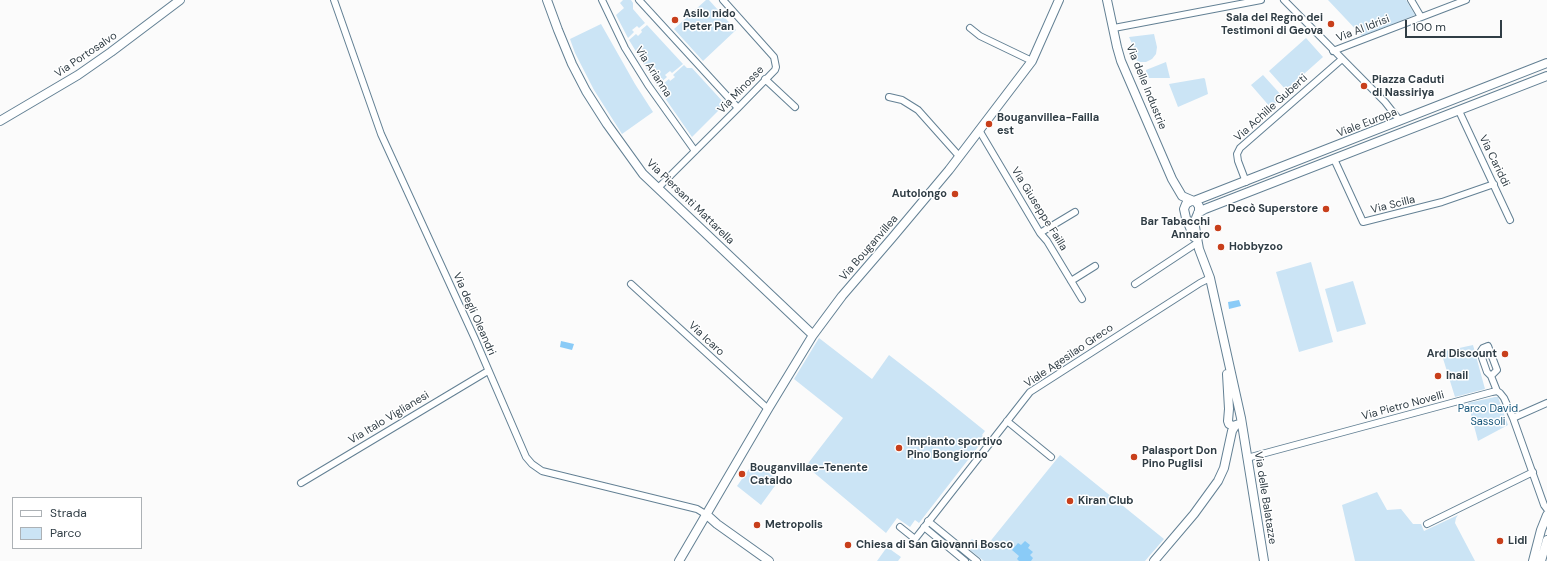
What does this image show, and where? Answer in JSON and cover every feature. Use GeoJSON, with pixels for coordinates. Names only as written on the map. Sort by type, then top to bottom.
{"type":"FeatureCollection","features":[{"type":"Feature","properties":{"kind":"street","name":"Via Portosalvo"},"geometry":{"type":"LineString","coordinates":[[0,121],[78,75],[180,0]]}},
{"type":"Feature","properties":{"kind":"street","name":"Via degli Oleandri"},"geometry":{"type":"LineString","coordinates":[[334,0],[381,134],[526,457],[539,470],[697,509],[707,515]]}},
{"type":"Feature","properties":{"kind":"street","name":"Via Piersanti Mattarella"},"geometry":{"type":"LineString","coordinates":[[547,0],[569,57],[586,91],[643,174],[813,335]]}},
{"type":"Feature","properties":{"kind":"street","name":"Via Arianna"},"geometry":{"type":"LineString","coordinates":[[602,0],[625,48],[648,85],[695,150]]}},
{"type":"Feature","properties":{"kind":"street"},"geometry":{"type":"LineString","coordinates":[[639,0],[738,108]]}},
{"type":"Feature","properties":{"kind":"street","name":"Via Minosse"},"geometry":{"type":"LineString","coordinates":[[658,188],[775,70],[776,62],[774,57],[723,0]]}},
{"type":"Feature","properties":{"kind":"street","name":"Via delle Industrie"},"geometry":{"type":"LineString","coordinates":[[1108,0],[1122,61],[1172,179]]}},
{"type":"Feature","properties":{"kind":"street"},"geometry":{"type":"LineString","coordinates":[[1114,28],[1260,0]]}},
{"type":"Feature","properties":{"kind":"street"},"geometry":{"type":"LineString","coordinates":[[1284,0],[1385,102],[1400,121]]}},
{"type":"Feature","properties":{"kind":"street"},"geometry":{"type":"LineString","coordinates":[[1411,0],[1421,17]]}},
{"type":"Feature","properties":{"kind":"street","name":"Via Al Idrisi"},"geometry":{"type":"LineString","coordinates":[[1333,51],[1460,1],[1466,0]]}},
{"type":"Feature","properties":{"kind":"street","name":"Via Bouganvillea"},"geometry":{"type":"LineString","coordinates":[[679,561],[813,335],[842,296],[959,156],[1032,61],[1058,1]]}},
{"type":"Feature","properties":{"kind":"street"},"geometry":{"type":"LineString","coordinates":[[970,28],[980,36],[1032,61]]}},
{"type":"Feature","properties":{"kind":"street","name":"Via Achille Guberti"},"geometry":{"type":"LineString","coordinates":[[1246,182],[1238,161],[1237,154],[1240,148],[1342,59]]}},
{"type":"Feature","properties":{"kind":"street","name":"Viale Europa"},"geometry":{"type":"LineString","coordinates":[[1192,201],[1246,182],[1547,63]]}},
{"type":"Feature","properties":{"kind":"street","name":"Viale Europa"},"geometry":{"type":"LineString","coordinates":[[1198,213],[1547,76]]}},
{"type":"Feature","properties":{"kind":"street"},"geometry":{"type":"LineString","coordinates":[[765,79],[795,108]]}},
{"type":"Feature","properties":{"kind":"street"},"geometry":{"type":"LineString","coordinates":[[890,97],[902,100],[918,110],[959,156]]}},
{"type":"Feature","properties":{"kind":"street","name":"Via Cariddi"},"geometry":{"type":"LineString","coordinates":[[1459,111],[1510,220]]}},
{"type":"Feature","properties":{"kind":"street","name":"Via Giuseppe Failla"},"geometry":{"type":"LineString","coordinates":[[979,130],[1040,233],[1047,241],[1082,299]]}},
{"type":"Feature","properties":{"kind":"street","name":"Via Scilla"},"geometry":{"type":"LineString","coordinates":[[1334,159],[1363,222],[1442,202],[1494,184]]}},
{"type":"Feature","properties":{"kind":"street"},"geometry":{"type":"LineString","coordinates":[[1172,179],[1182,196],[1199,206],[1195,228],[1198,246]]}},
{"type":"Feature","properties":{"kind":"street"},"geometry":{"type":"LineString","coordinates":[[1172,179],[1178,200],[1188,215],[1192,216],[1198,213]]}},
{"type":"Feature","properties":{"kind":"street"},"geometry":{"type":"LineString","coordinates":[[1192,201],[1186,204],[1185,210],[1191,232],[1210,278]]}},
{"type":"Feature","properties":{"kind":"street"},"geometry":{"type":"LineString","coordinates":[[1040,233],[1075,212]]}},
{"type":"Feature","properties":{"kind":"street"},"geometry":{"type":"LineString","coordinates":[[1135,284],[1198,246]]}},
{"type":"Feature","properties":{"kind":"street"},"geometry":{"type":"LineString","coordinates":[[1071,280],[1095,266]]}},
{"type":"Feature","properties":{"kind":"street","name":"Via delle Balatazze"},"geometry":{"type":"LineString","coordinates":[[1210,278],[1226,351],[1235,421],[1243,439],[1247,458],[1264,561]]}},
{"type":"Feature","properties":{"kind":"street","name":"Viale Agesilao Greco"},"geometry":{"type":"LineString","coordinates":[[900,527],[915,538],[1030,392],[1210,278]]}},
{"type":"Feature","properties":{"kind":"street","name":"Via Icaro"},"geometry":{"type":"LineString","coordinates":[[632,284],[768,409]]}},
{"type":"Feature","properties":{"kind":"street","name":"Via Italo Viglianesi"},"geometry":{"type":"LineString","coordinates":[[301,483],[488,370]]}},
{"type":"Feature","properties":{"kind":"street"},"geometry":{"type":"LineString","coordinates":[[1491,376],[1496,391],[1504,398],[1513,418],[1544,505],[1547,509]]}},
{"type":"Feature","properties":{"kind":"street","name":"Via Pietro Novelli"},"geometry":{"type":"LineString","coordinates":[[1247,458],[1496,391]]}},
{"type":"Feature","properties":{"kind":"street"},"geometry":{"type":"LineString","coordinates":[[1513,418],[1547,403]]}},
{"type":"Feature","properties":{"kind":"street"},"geometry":{"type":"LineString","coordinates":[[1154,561],[1211,492],[1224,468],[1235,421]]}},
{"type":"Feature","properties":{"kind":"street"},"geometry":{"type":"LineString","coordinates":[[1007,422],[1051,457]]}},
{"type":"Feature","properties":{"kind":"street"},"geometry":{"type":"LineString","coordinates":[[1427,524],[1532,472]]}},
{"type":"Feature","properties":{"kind":"street"},"geometry":{"type":"LineString","coordinates":[[707,515],[717,524],[769,561]]}},
{"type":"Feature","properties":{"kind":"street"},"geometry":{"type":"LineString","coordinates":[[1533,561],[1541,530],[1547,515]]}},
{"type":"Feature","properties":{"kind":"street"},"geometry":{"type":"LineString","coordinates":[[928,521],[977,561]]}},
{"type":"Feature","properties":{"kind":"street"},"geometry":{"type":"LineString","coordinates":[[924,527],[965,561]]}},
{"type":"Feature","properties":{"kind":"street"},"geometry":{"type":"LineString","coordinates":[[1542,561],[1547,540]]}},
{"type":"Feature","properties":{"kind":"green space"},"geometry":{"type":"Polygon","coordinates":[[[623,0],[631,0],[633,3],[633,9],[645,23],[639,28],[637,26],[632,30],[634,32],[628,38],[616,15],[624,8],[620,3],[623,0]]]}},
{"type":"Feature","properties":{"kind":"green space"},"geometry":{"type":"Polygon","coordinates":[[[706,0],[709,0],[736,30],[703,61],[674,29],[706,0]]]}},
{"type":"Feature","properties":{"kind":"green space"},"geometry":{"type":"Polygon","coordinates":[[[1328,0],[1406,0],[1415,15],[1362,36],[1328,0]]]}},
{"type":"Feature","properties":{"kind":"green space"},"geometry":{"type":"Polygon","coordinates":[[[601,24],[635,84],[653,112],[622,134],[594,90],[575,53],[570,39],[601,24]]]}},
{"type":"Feature","properties":{"kind":"green space"},"geometry":{"type":"Polygon","coordinates":[[[647,25],[683,64],[672,73],[670,71],[665,75],[667,77],[657,86],[629,40],[636,34],[638,36],[642,32],[641,30],[647,25]]]}},
{"type":"Feature","properties":{"kind":"green space"},"geometry":{"type":"Polygon","coordinates":[[[1154,34],[1157,47],[1156,54],[1152,59],[1146,62],[1139,62],[1135,59],[1136,52],[1129,37],[1154,34]]]}},
{"type":"Feature","properties":{"kind":"green space"},"geometry":{"type":"Polygon","coordinates":[[[1306,38],[1323,57],[1286,90],[1269,71],[1306,38]]]}},
{"type":"Feature","properties":{"kind":"green space"},"geometry":{"type":"Polygon","coordinates":[[[1166,62],[1170,78],[1149,78],[1147,76],[1146,70],[1166,62]]]}},
{"type":"Feature","properties":{"kind":"green space"},"geometry":{"type":"Polygon","coordinates":[[[684,65],[687,68],[692,68],[725,104],[692,137],[658,88],[669,79],[670,81],[675,77],[673,75],[684,65]]]}},
{"type":"Feature","properties":{"kind":"green space"},"geometry":{"type":"Polygon","coordinates":[[[1263,75],[1283,97],[1271,108],[1251,85],[1263,75]]]}},
{"type":"Feature","properties":{"kind":"green space"},"geometry":{"type":"Polygon","coordinates":[[[1204,78],[1208,94],[1178,107],[1169,84],[1204,78]]]}},
{"type":"Feature","properties":{"kind":"green space"},"geometry":{"type":"Polygon","coordinates":[[[1311,262],[1333,342],[1299,352],[1276,272],[1311,262]]]}},
{"type":"Feature","properties":{"kind":"green space"},"geometry":{"type":"Polygon","coordinates":[[[1353,281],[1366,324],[1337,332],[1325,289],[1353,281]]]}},
{"type":"Feature","properties":{"kind":"green space","name":"Impianto sportivo Pino Bongiorno"},"geometry":{"type":"Polygon","coordinates":[[[819,338],[872,379],[889,355],[985,431],[982,435],[985,438],[919,523],[915,520],[910,527],[897,518],[886,533],[806,466],[843,418],[794,379],[819,338]]]}},
{"type":"Feature","properties":{"kind":"green space"},"geometry":{"type":"Polygon","coordinates":[[[1473,345],[1485,389],[1455,397],[1441,352],[1473,345]]]}},
{"type":"Feature","properties":{"kind":"green space","name":"Parco David Sassoli"},"geometry":{"type":"Polygon","coordinates":[[[1498,397],[1508,425],[1478,441],[1468,403],[1498,397]]]}},
{"type":"Feature","properties":{"kind":"green space","name":"Kiran Club"},"geometry":{"type":"Polygon","coordinates":[[[1060,455],[1164,539],[1145,561],[984,561],[965,546],[972,539],[984,549],[1060,455]]]}},
{"type":"Feature","properties":{"kind":"green space"},"geometry":{"type":"Polygon","coordinates":[[[754,462],[776,478],[777,483],[761,505],[737,486],[754,462]]]}},
{"type":"Feature","properties":{"kind":"green space"},"geometry":{"type":"Polygon","coordinates":[[[1377,492],[1387,510],[1401,509],[1413,524],[1421,524],[1424,531],[1458,515],[1455,523],[1475,561],[1355,561],[1342,505],[1377,492]]]}},
{"type":"Feature","properties":{"kind":"green space"},"geometry":{"type":"Polygon","coordinates":[[[887,547],[901,557],[898,561],[877,561],[887,547]]]}},
{"type":"Feature","properties":{"kind":"water"},"geometry":{"type":"Polygon","coordinates":[[[1239,300],[1241,306],[1229,309],[1228,302],[1239,300]]]}},
{"type":"Feature","properties":{"kind":"water"},"geometry":{"type":"Polygon","coordinates":[[[561,341],[574,344],[572,350],[560,347],[561,341]]]}},
{"type":"Feature","properties":{"kind":"water"},"geometry":{"type":"Polygon","coordinates":[[[1025,541],[1030,545],[1028,548],[1033,552],[1030,555],[1033,558],[1031,561],[1019,561],[1017,559],[1019,556],[1012,550],[1018,543],[1021,545],[1025,541]]]}},
{"type":"Feature","properties":{"kind":"place","name":"Asilo nido Peter Pan"},"geometry":{"type":"Point","coordinates":[675,20]}},
{"type":"Feature","properties":{"kind":"place","name":"Sala del Regno dei Testimoni di Geova"},"geometry":{"type":"Point","coordinates":[1331,24]}},
{"type":"Feature","properties":{"kind":"place","name":"Piazza Caduti di Nassiriya"},"geometry":{"type":"Point","coordinates":[1364,86]}},
{"type":"Feature","properties":{"kind":"place","name":"Bouganvillea-Failla est"},"geometry":{"type":"Point","coordinates":[989,124]}},
{"type":"Feature","properties":{"kind":"place","name":"Autolongo"},"geometry":{"type":"Point","coordinates":[955,194]}},
{"type":"Feature","properties":{"kind":"place","name":"Decò Superstore"},"geometry":{"type":"Point","coordinates":[1326,209]}},
{"type":"Feature","properties":{"kind":"place","name":"Bar Tabacchi Annaro"},"geometry":{"type":"Point","coordinates":[1218,228]}},
{"type":"Feature","properties":{"kind":"place","name":"Hobbyzoo"},"geometry":{"type":"Point","coordinates":[1221,247]}},
{"type":"Feature","properties":{"kind":"place","name":"Ard Discount"},"geometry":{"type":"Point","coordinates":[1505,354]}},
{"type":"Feature","properties":{"kind":"place","name":"Inail"},"geometry":{"type":"Point","coordinates":[1438,376]}},
{"type":"Feature","properties":{"kind":"place","name":"Impianto sportivo Pino Bongiorno"},"geometry":{"type":"Point","coordinates":[899,448]}},
{"type":"Feature","properties":{"kind":"place","name":"Palasport Don Pino Puglisi"},"geometry":{"type":"Point","coordinates":[1134,457]}},
{"type":"Feature","properties":{"kind":"place","name":"Bouganvillae-Tenente Cataldo"},"geometry":{"type":"Point","coordinates":[742,474]}},
{"type":"Feature","properties":{"kind":"place","name":"Kiran Club"},"geometry":{"type":"Point","coordinates":[1070,501]}},
{"type":"Feature","properties":{"kind":"place","name":"Metropolis"},"geometry":{"type":"Point","coordinates":[757,525]}},
{"type":"Feature","properties":{"kind":"place","name":"Lidl"},"geometry":{"type":"Point","coordinates":[1500,541]}},
{"type":"Feature","properties":{"kind":"place","name":"Chiesa di San Giovanni Bosco"},"geometry":{"type":"Point","coordinates":[848,545]}}]}
